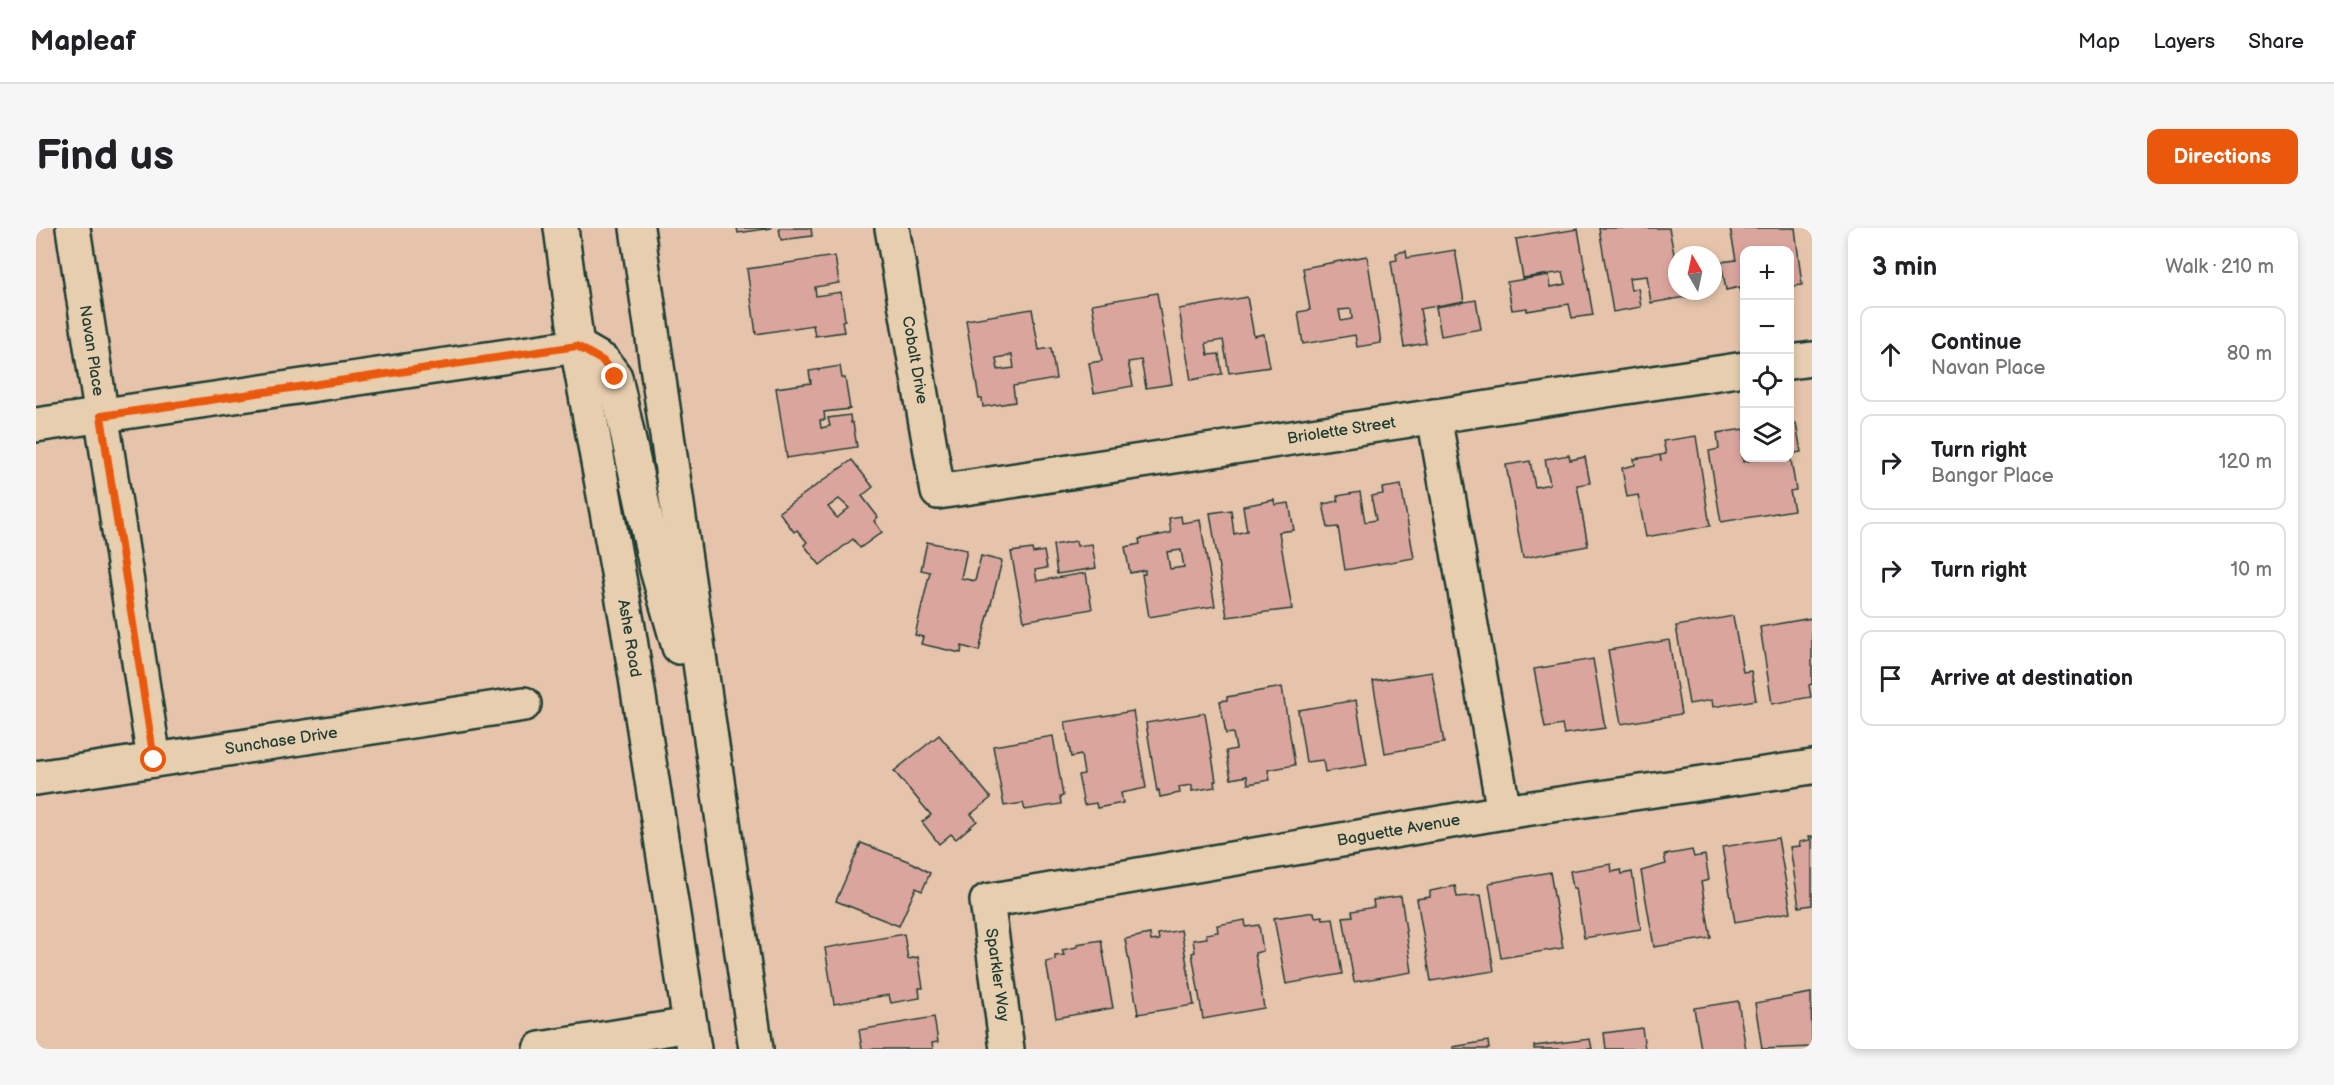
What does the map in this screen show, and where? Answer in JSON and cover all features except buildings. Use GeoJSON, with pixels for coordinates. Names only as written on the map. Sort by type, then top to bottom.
{"type":"FeatureCollection","features":[{"type":"Feature","properties":{"kind":"street","name":"Navan Place"},"geometry":{"type":"LineString","coordinates":[[73,228],[154,760]]}},
{"type":"Feature","properties":{"kind":"street","name":"Ashe Road"},"geometry":{"type":"LineString","coordinates":[[561,228],[577,346],[628,633],[692,1037]]}},
{"type":"Feature","properties":{"kind":"street"},"geometry":{"type":"LineString","coordinates":[[637,228],[756,1049]]}},
{"type":"Feature","properties":{"kind":"street","name":"Cobalt Drive"},"geometry":{"type":"LineString","coordinates":[[892,228],[938,492]]}},
{"type":"Feature","properties":{"kind":"street"},"geometry":{"type":"LineString","coordinates":[[36,425],[577,346],[603,361],[615,377],[657,570],[681,652],[700,674]]}},
{"type":"Feature","properties":{"kind":"street"},"geometry":{"type":"LineString","coordinates":[[1794,361],[1812,359]]}},
{"type":"Feature","properties":{"kind":"street","name":"Briolette Street"},"geometry":{"type":"LineString","coordinates":[[938,492],[1740,370]]}},
{"type":"Feature","properties":{"kind":"street"},"geometry":{"type":"LineString","coordinates":[[1434,416],[1504,812]]}},
{"type":"Feature","properties":{"kind":"street","name":"Sunchase Drive"},"geometry":{"type":"LineString","coordinates":[[36,778],[524,704]]}},
{"type":"Feature","properties":{"kind":"street","name":"Baguette Avenue"},"geometry":{"type":"LineString","coordinates":[[987,901],[1504,812],[1812,767]]}},
{"type":"Feature","properties":{"kind":"street","name":"Sparkler Way"},"geometry":{"type":"LineString","coordinates":[[987,901],[1007,1049]]}},
{"type":"Feature","properties":{"kind":"street"},"geometry":{"type":"LineString","coordinates":[[540,1049],[692,1037]]}},
{"type":"Feature","properties":{"kind":"route"},"geometry":{"type":"LineString","coordinates":[[154,760],[101,416],[577,346],[603,361],[615,377]]}}]}
